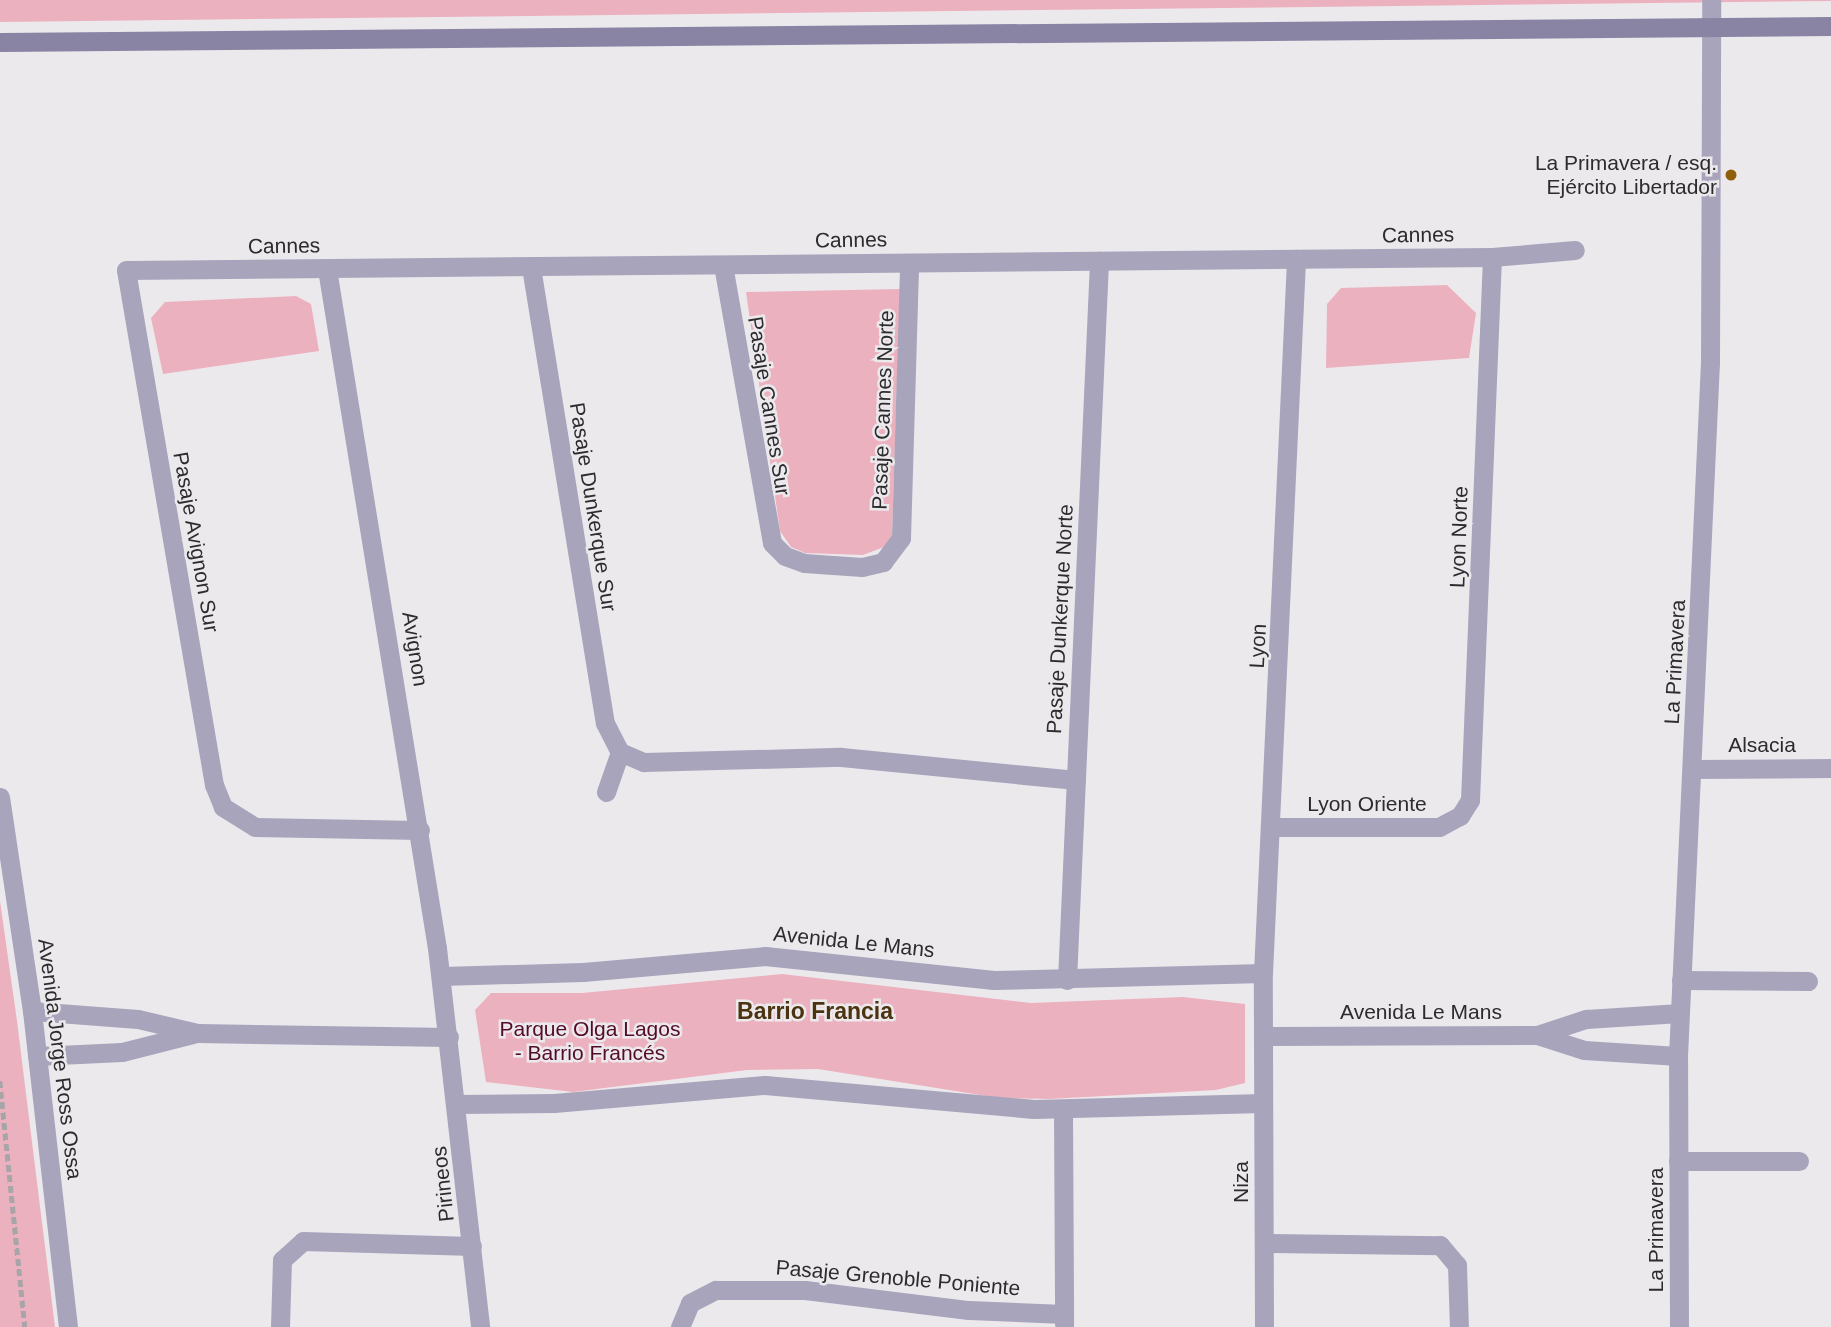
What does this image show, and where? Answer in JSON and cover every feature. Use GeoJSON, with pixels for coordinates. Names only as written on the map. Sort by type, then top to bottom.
{"type":"FeatureCollection","features":[{"type":"Feature","properties":{"kind":"main road"},"geometry":{"type":"LineString","coordinates":[[0,42],[1831,26]]}},
{"type":"Feature","properties":{"kind":"street","name":"La Primavera"},"geometry":{"type":"LineString","coordinates":[[1679,1327],[1678,1056],[1710,363],[1711,0]]}},
{"type":"Feature","properties":{"kind":"street","name":"Cannes"},"geometry":{"type":"LineString","coordinates":[[127,271],[1492,257],[1575,250]]}},
{"type":"Feature","properties":{"kind":"street","name":"Lyon Norte"},"geometry":{"type":"LineString","coordinates":[[1460,816],[1472,790],[1492,257]]}},
{"type":"Feature","properties":{"kind":"street","name":"Lyon"},"geometry":{"type":"LineString","coordinates":[[1263,1036],[1263,973],[1296,259]]}},
{"type":"Feature","properties":{"kind":"street","name":"Pasaje Dunkerque Norte"},"geometry":{"type":"LineString","coordinates":[[1067,980],[1099,261]]}},
{"type":"Feature","properties":{"kind":"street","name":"Pasaje Cannes Norte"},"geometry":{"type":"LineString","coordinates":[[778,551],[804,563],[834,566],[873,566],[892,555],[902,528],[909,263]]}},
{"type":"Feature","properties":{"kind":"street","name":"Pasaje Cannes Sur"},"geometry":{"type":"LineString","coordinates":[[723,265],[765,525],[778,551]]}},
{"type":"Feature","properties":{"kind":"street","name":"Pasaje Dunkerque Sur"},"geometry":{"type":"LineString","coordinates":[[531,267],[605,723],[620,751]]}},
{"type":"Feature","properties":{"kind":"street","name":"Avignon"},"geometry":{"type":"LineString","coordinates":[[327,269],[420,830],[449,1037]]}},
{"type":"Feature","properties":{"kind":"street","name":"Pasaje Avignon Sur"},"geometry":{"type":"LineString","coordinates":[[127,271],[214,785],[231,816],[255,827],[420,830]]}},
{"type":"Feature","properties":{"kind":"street"},"geometry":{"type":"LineString","coordinates":[[606,792],[620,751],[644,762],[792,755],[1076,780]]}},
{"type":"Feature","properties":{"kind":"street","name":"Alsacia"},"geometry":{"type":"LineString","coordinates":[[1692,769],[1831,768]]}},
{"type":"Feature","properties":{"kind":"street","name":"Avenida Jorge Ross Ossa"},"geometry":{"type":"LineString","coordinates":[[0,797],[32,1011],[68,1327]]}},
{"type":"Feature","properties":{"kind":"street","name":"Lyon Oriente"},"geometry":{"type":"LineString","coordinates":[[1271,827],[1439,827],[1460,816]]}},
{"type":"Feature","properties":{"kind":"street","name":"Avenida Le Mans"},"geometry":{"type":"LineString","coordinates":[[441,976],[583,972],[765,956],[994,979],[1067,980],[1263,973]]}},
{"type":"Feature","properties":{"kind":"street"},"geometry":{"type":"LineString","coordinates":[[1681,980],[1808,981]]}},
{"type":"Feature","properties":{"kind":"street"},"geometry":{"type":"LineString","coordinates":[[32,1011],[138,1019],[197,1033],[449,1037]]}},
{"type":"Feature","properties":{"kind":"street","name":"Avenida Le Mans"},"geometry":{"type":"LineString","coordinates":[[1263,1036],[1537,1034],[1586,1019],[1680,1013]]}},
{"type":"Feature","properties":{"kind":"street"},"geometry":{"type":"LineString","coordinates":[[37,1056],[122,1052],[197,1033]]}},
{"type":"Feature","properties":{"kind":"street","name":"Avenida Le Mans"},"geometry":{"type":"LineString","coordinates":[[1537,1034],[1584,1051],[1678,1056]]}},
{"type":"Feature","properties":{"kind":"street","name":"Niza"},"geometry":{"type":"LineString","coordinates":[[1263,1036],[1264,1327]]}},
{"type":"Feature","properties":{"kind":"street","name":"Pirineos"},"geometry":{"type":"LineString","coordinates":[[449,1037],[480,1327]]}},
{"type":"Feature","properties":{"kind":"street"},"geometry":{"type":"LineString","coordinates":[[457,1104],[601,1100],[765,1085],[1063,1108],[1263,1103]]}},
{"type":"Feature","properties":{"kind":"street"},"geometry":{"type":"LineString","coordinates":[[1063,1108],[1064,1321]]}},
{"type":"Feature","properties":{"kind":"street"},"geometry":{"type":"LineString","coordinates":[[1678,1161],[1799,1161]]}},
{"type":"Feature","properties":{"kind":"street"},"geometry":{"type":"LineString","coordinates":[[279,1327],[282,1261],[293,1245],[314,1240],[472,1246]]}},
{"type":"Feature","properties":{"kind":"street"},"geometry":{"type":"LineString","coordinates":[[1264,1242],[1431,1242],[1447,1250],[1458,1273],[1459,1327]]}},
{"type":"Feature","properties":{"kind":"street","name":"Pasaje Grenoble Poniente"},"geometry":{"type":"LineString","coordinates":[[680,1327],[690,1303],[716,1290],[806,1290],[1064,1321]]}},
{"type":"Feature","properties":{"kind":"path"},"geometry":{"type":"LineString","coordinates":[[0,1082],[25,1327]]}},
{"type":"Feature","properties":{"kind":"green space"},"geometry":{"type":"Polygon","coordinates":[[[0,0],[1831,0],[1831,1],[0,22],[0,0]]]}},
{"type":"Feature","properties":{"kind":"green space"},"geometry":{"type":"Polygon","coordinates":[[[1447,285],[1476,313],[1469,358],[1326,368],[1327,304],[1341,288],[1447,285]]]}},
{"type":"Feature","properties":{"kind":"green space"},"geometry":{"type":"Polygon","coordinates":[[[900,289],[892,536],[884,547],[863,555],[805,553],[791,547],[780,531],[746,292],[900,289]]]}},
{"type":"Feature","properties":{"kind":"green space"},"geometry":{"type":"Polygon","coordinates":[[[296,296],[311,304],[319,351],[163,374],[151,318],[165,302],[296,296]]]}},
{"type":"Feature","properties":{"kind":"green space"},"geometry":{"type":"Polygon","coordinates":[[[0,901],[17,1021],[55,1327],[0,1327],[0,901]]]}},
{"type":"Feature","properties":{"kind":"green space","name":"Parque Olga Lagos - Barrio Francés"},"geometry":{"type":"Polygon","coordinates":[[[782,974],[1031,1003],[1183,997],[1245,1004],[1245,1083],[1216,1090],[1049,1099],[999,1098],[818,1069],[747,1070],[573,1092],[486,1082],[475,1010],[491,993],[582,993],[782,974]]]}},
{"type":"Feature","properties":{"kind":"place","name":"La Primavera / esq. Ejército Libertador"},"geometry":{"type":"Point","coordinates":[1731,175]}},
{"type":"Feature","properties":{"kind":"district","name":"Barrio Francia"},"geometry":{"type":"Point","coordinates":[815,1011]}}]}
